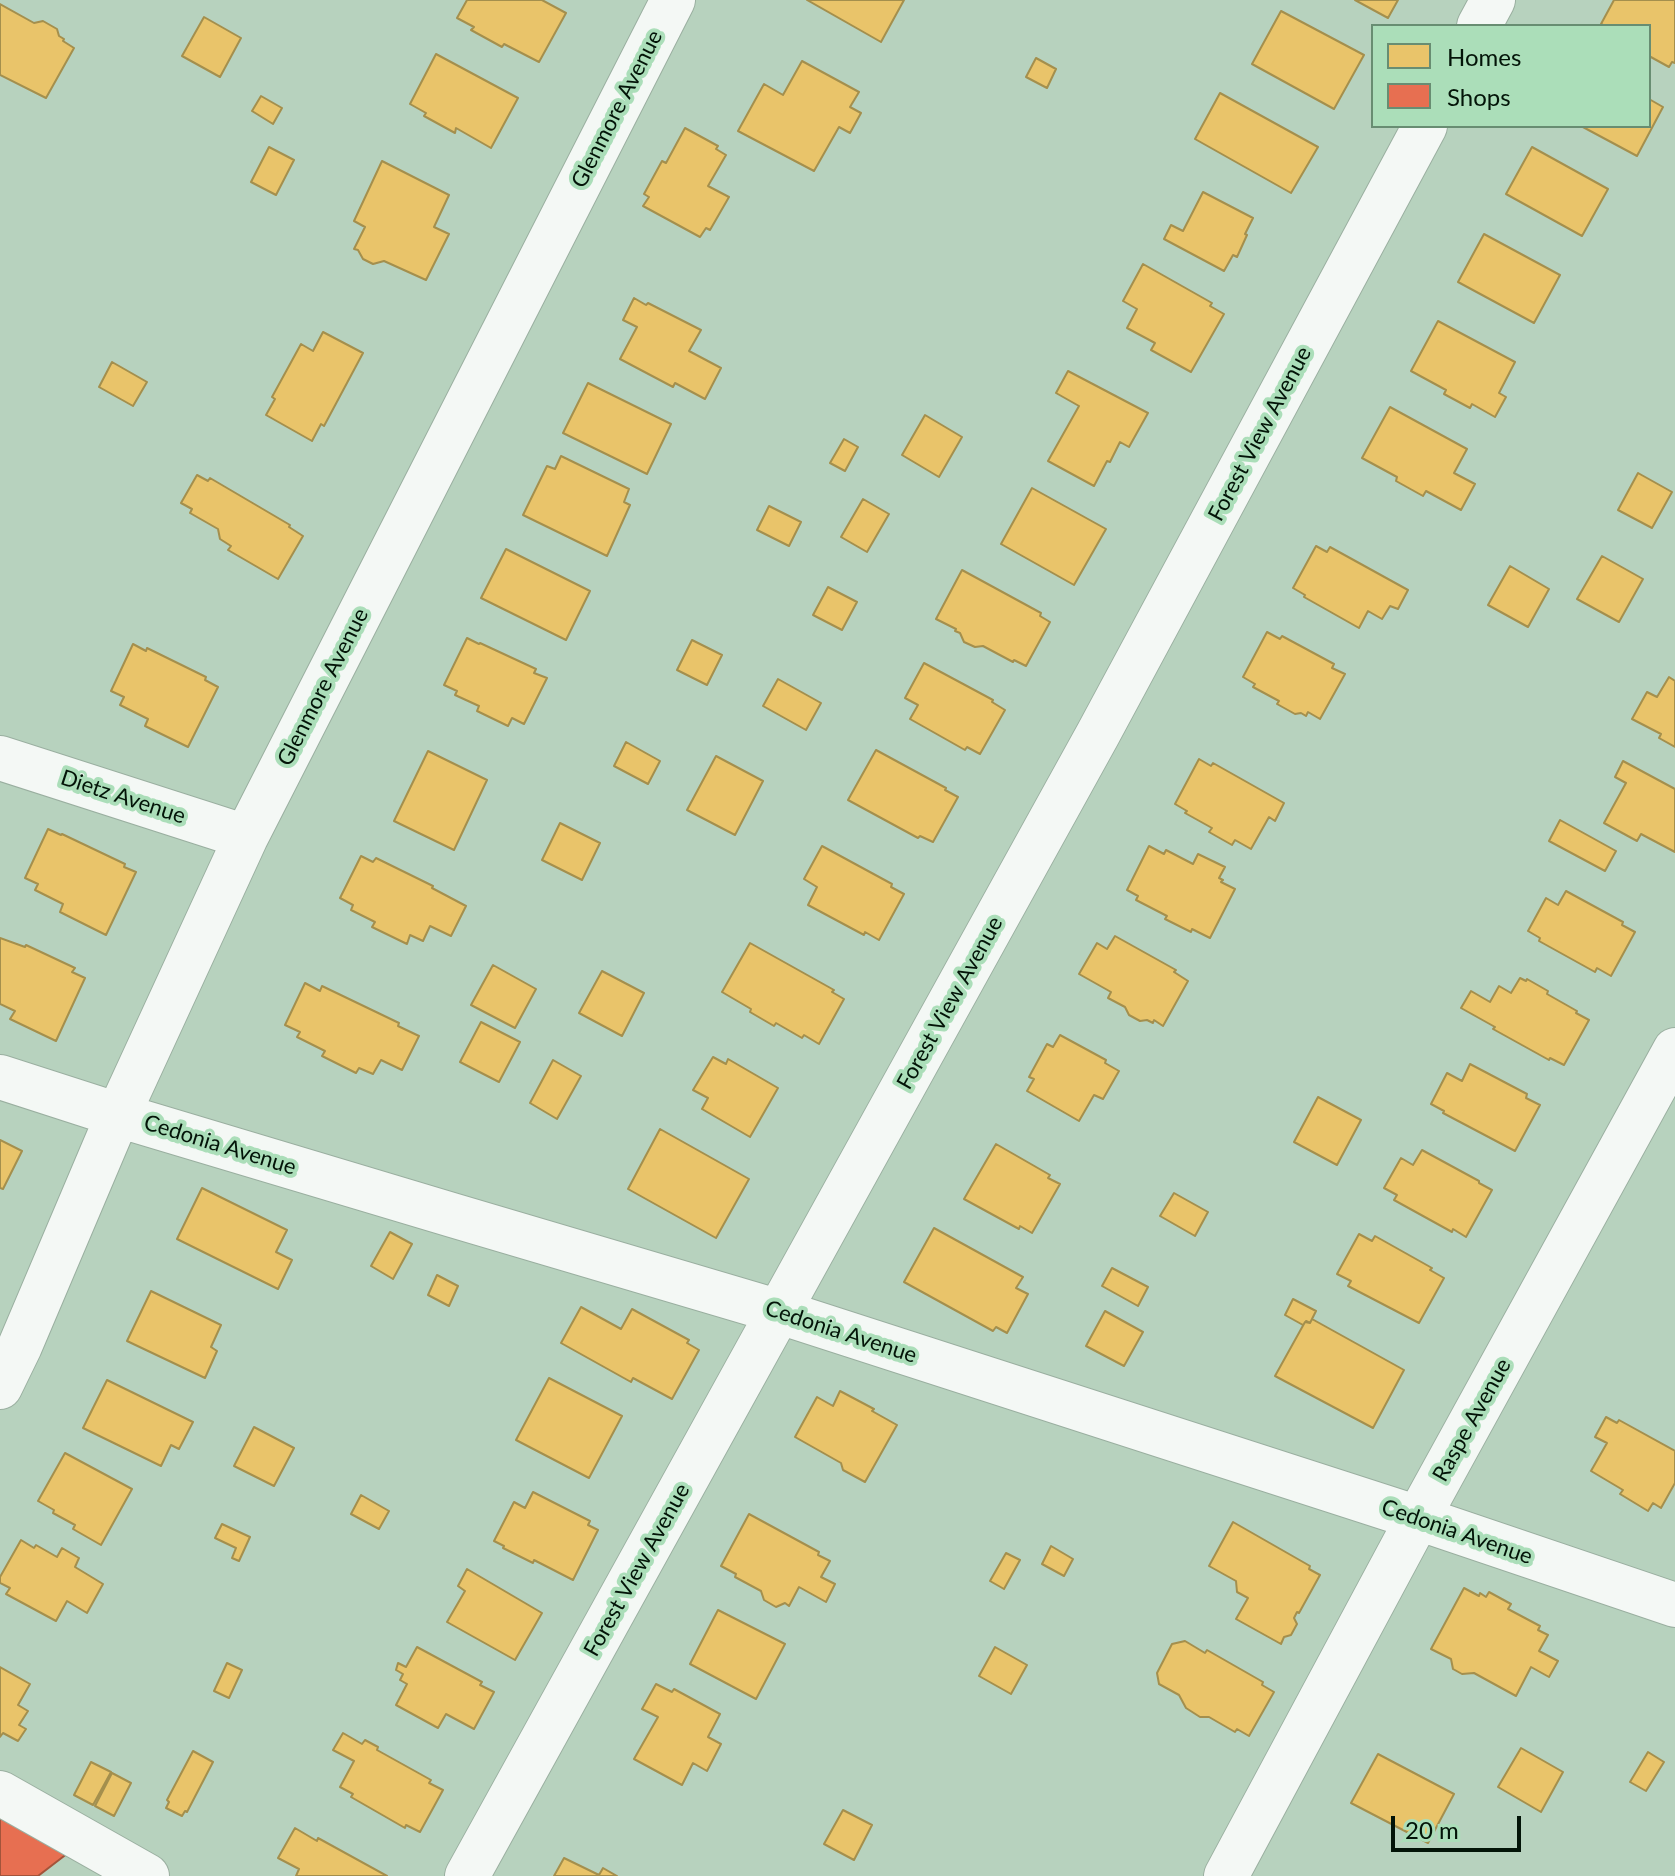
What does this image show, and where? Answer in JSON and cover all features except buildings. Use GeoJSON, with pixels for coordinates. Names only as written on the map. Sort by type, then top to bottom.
{"type":"FeatureCollection","features":[{"type":"Feature","properties":{"kind":"street","name":"Glenmore Avenue"},"geometry":{"type":"LineString","coordinates":[[0,1387],[118,1115],[246,837],[673,0]]}},
{"type":"Feature","properties":{"kind":"street"},"geometry":{"type":"LineString","coordinates":[[1480,24],[1493,0]]}},
{"type":"Feature","properties":{"kind":"street","name":"Forest View Avenue"},"geometry":{"type":"LineString","coordinates":[[467,1876],[1098,734],[1424,128]]}},
{"type":"Feature","properties":{"kind":"street","name":"Dietz Avenue"},"geometry":{"type":"LineString","coordinates":[[0,758],[246,837]]}},
{"type":"Feature","properties":{"kind":"street","name":"Raspe Avenue"},"geometry":{"type":"LineString","coordinates":[[1226,1876],[1675,1050]]}},
{"type":"Feature","properties":{"kind":"street","name":"Cedonia Avenue"},"geometry":{"type":"LineString","coordinates":[[0,1077],[780,1312],[1418,1518],[1675,1605]]}},
{"type":"Feature","properties":{"kind":"street"},"geometry":{"type":"LineString","coordinates":[[0,1793],[147,1876]]}}]}
